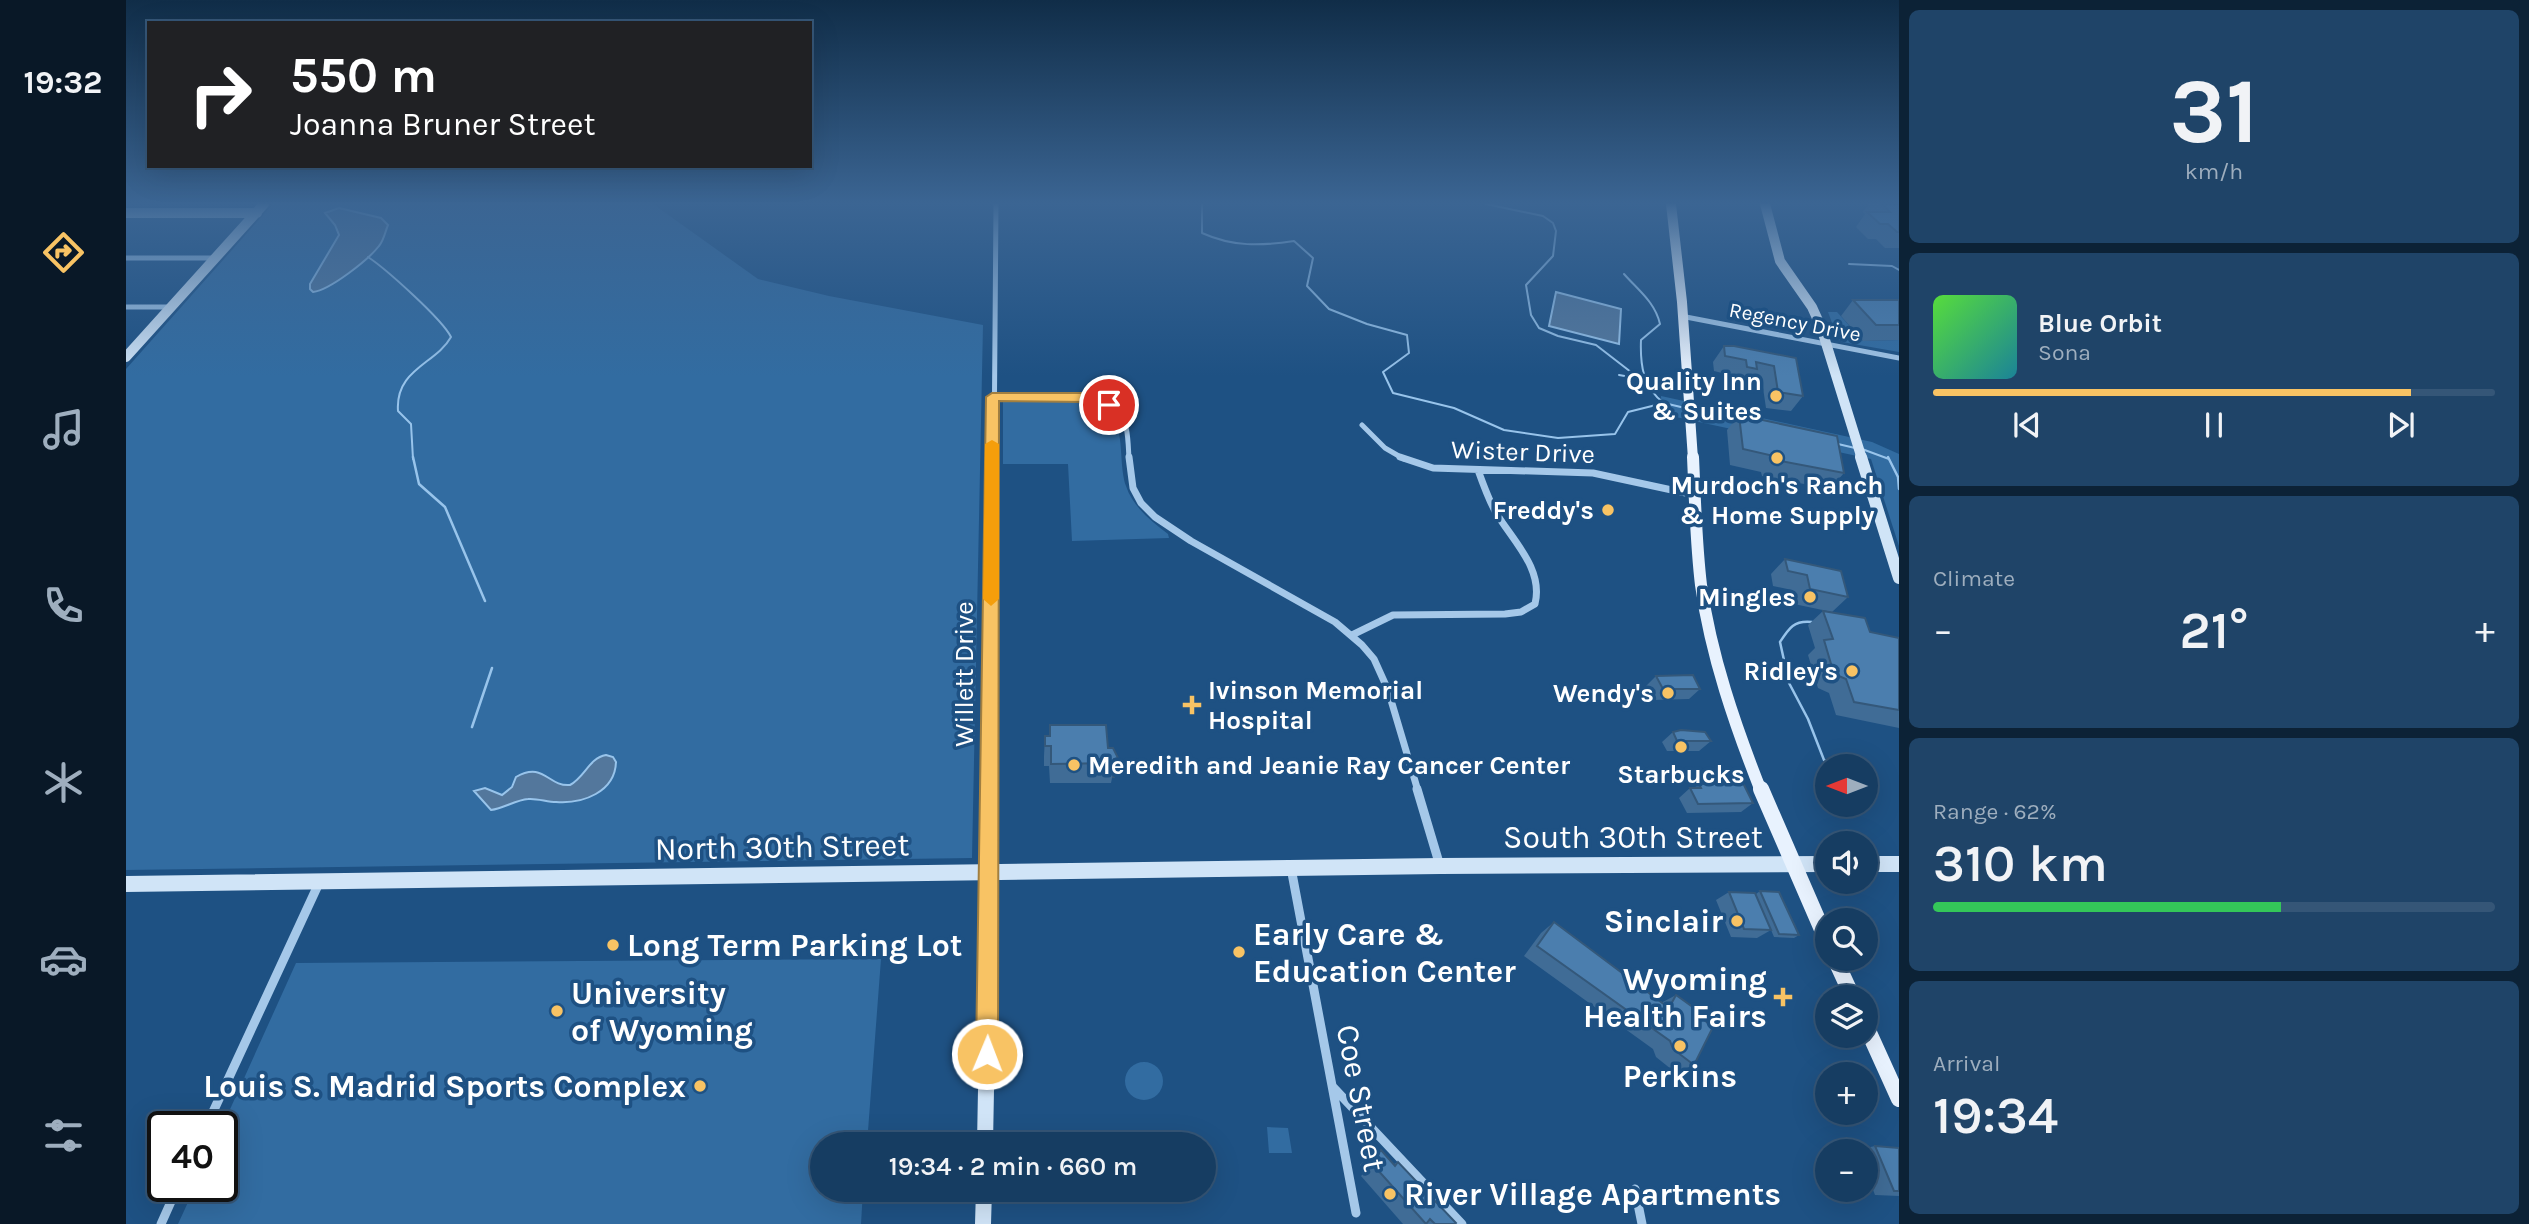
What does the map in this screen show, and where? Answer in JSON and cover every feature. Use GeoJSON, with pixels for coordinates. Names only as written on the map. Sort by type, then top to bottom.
{"type":"FeatureCollection","features":[{"type":"Feature","properties":{"kind":"main road"},"geometry":{"type":"LineString","coordinates":[[1679,261],[1686,317],[1699,566],[1713,642],[1756,776],[1815,915]]}},
{"type":"Feature","properties":{"kind":"main road","name":"South 30th Street"},"geometry":{"type":"LineString","coordinates":[[1440,866],[1792,864]]}},
{"type":"Feature","properties":{"kind":"main road","name":"North 30th Street"},"geometry":{"type":"LineString","coordinates":[[1291,868],[1440,866]]}},
{"type":"Feature","properties":{"kind":"main road","name":"North 30th Street"},"geometry":{"type":"LineString","coordinates":[[126,884],[990,872]]}},
{"type":"Feature","properties":{"kind":"main road"},"geometry":{"type":"LineString","coordinates":[[1876,1048],[1899,1099]]}},
{"type":"Feature","properties":{"kind":"street"},"geometry":{"type":"LineString","coordinates":[[126,357],[213,261]]}},
{"type":"Feature","properties":{"kind":"street","name":"Willett Drive"},"geometry":{"type":"LineString","coordinates":[[985,1132],[995,261]]}},
{"type":"Feature","properties":{"kind":"street"},"geometry":{"type":"LineString","coordinates":[[1780,261],[1812,307],[1899,578]]}},
{"type":"Feature","properties":{"kind":"street"},"geometry":{"type":"LineString","coordinates":[[126,307],[171,307]]}},
{"type":"Feature","properties":{"kind":"street","name":"Regency Drive"},"geometry":{"type":"LineString","coordinates":[[1686,317],[1899,358]]}},
{"type":"Feature","properties":{"kind":"street"},"geometry":{"type":"LineString","coordinates":[[992,397],[1088,398],[1116,408],[1125,422],[1133,488],[1141,503],[1155,517],[1191,541],[1311,607],[1352,635],[1374,659],[1385,682],[1440,866]]}},
{"type":"Feature","properties":{"kind":"street","name":"Wister Drive"},"geometry":{"type":"LineString","coordinates":[[1362,425],[1378,444],[1409,462],[1433,468],[1593,473],[1695,495]]}},
{"type":"Feature","properties":{"kind":"street"},"geometry":{"type":"LineString","coordinates":[[1352,635],[1393,615],[1505,614],[1521,612],[1535,604],[1538,589],[1534,577],[1517,542],[1495,511],[1478,470]]}},
{"type":"Feature","properties":{"kind":"street","name":"South 30th Street"},"geometry":{"type":"LineString","coordinates":[[1792,864],[1815,864]]}},
{"type":"Feature","properties":{"kind":"street"},"geometry":{"type":"LineString","coordinates":[[1878,864],[1899,864]]}},
{"type":"Feature","properties":{"kind":"street","name":"North 30th Street"},"geometry":{"type":"LineString","coordinates":[[990,872],[1291,868]]}},
{"type":"Feature","properties":{"kind":"street","name":"Coe Street"},"geometry":{"type":"LineString","coordinates":[[1291,868],[1356,1213]]}},
{"type":"Feature","properties":{"kind":"street"},"geometry":{"type":"LineString","coordinates":[[213,1111],[320,881]]}},
{"type":"Feature","properties":{"kind":"street"},"geometry":{"type":"LineString","coordinates":[[1332,1086],[1462,1224]]}},
{"type":"Feature","properties":{"kind":"street"},"geometry":{"type":"LineString","coordinates":[[1635,1189],[1642,1224]]}},
{"type":"Feature","properties":{"kind":"street"},"geometry":{"type":"LineString","coordinates":[[161,1224],[171,1202]]}},
{"type":"Feature","properties":{"kind":"street"},"geometry":{"type":"LineString","coordinates":[[984,1202],[984,1224]]}},
{"type":"Feature","properties":{"kind":"shaded area"},"geometry":{"type":"Polygon","coordinates":[[[222,261],[733,261],[758,279],[829,296],[983,325],[972,858],[126,870],[126,369],[222,261]]]}},
{"type":"Feature","properties":{"kind":"shaded area"},"geometry":{"type":"Polygon","coordinates":[[[324,261],[363,261],[348,274],[320,290],[313,292],[310,284],[324,261]]]}},
{"type":"Feature","properties":{"kind":"shaded area"},"geometry":{"type":"Polygon","coordinates":[[[1556,292],[1621,309],[1619,344],[1549,326],[1556,292]]]}},
{"type":"Feature","properties":{"kind":"shaded area"},"geometry":{"type":"Polygon","coordinates":[[[1828,312],[1837,312],[1863,341],[1899,340],[1899,352],[1842,342],[1838,339],[1828,312]]]}},
{"type":"Feature","properties":{"kind":"shaded area"},"geometry":{"type":"Polygon","coordinates":[[[1661,396],[1872,442],[1899,454],[1899,546],[1871,459],[1662,414],[1661,396]]]}},
{"type":"Feature","properties":{"kind":"shaded area"},"geometry":{"type":"Polygon","coordinates":[[[1003,402],[1090,403],[1112,415],[1120,436],[1123,474],[1129,494],[1143,513],[1168,534],[1169,538],[1072,541],[1068,464],[1003,464],[1003,402]]]}},
{"type":"Feature","properties":{"kind":"shaded area"},"geometry":{"type":"Polygon","coordinates":[[[606,755],[613,757],[616,762],[610,781],[596,794],[577,801],[528,799],[491,810],[474,791],[485,788],[502,795],[512,787],[516,777],[533,772],[563,785],[570,785],[595,760],[606,755]]]}},
{"type":"Feature","properties":{"kind":"shaded area"},"geometry":{"type":"Polygon","coordinates":[[[881,959],[868,1132],[810,1132],[810,1202],[862,1202],[861,1224],[178,1224],[188,1202],[238,1202],[238,1111],[229,1111],[296,963],[881,959]]]}},
{"type":"Feature","properties":{"kind":"shaded area"},"geometry":{"type":"Polygon","coordinates":[[[1144,1062],[1158,1067],[1163,1081],[1158,1095],[1144,1100],[1130,1095],[1125,1081],[1130,1067],[1144,1062]]]}},
{"type":"Feature","properties":{"kind":"shaded area"},"geometry":{"type":"Polygon","coordinates":[[[1267,1127],[1288,1128],[1292,1153],[1269,1153],[1267,1127]]]}},
{"type":"Feature","properties":{"kind":"building"},"geometry":{"type":"Polygon","coordinates":[[[1853,300],[1899,300],[1899,325],[1876,325],[1853,300]]]}},
{"type":"Feature","properties":{"kind":"building"},"geometry":{"type":"Polygon","coordinates":[[[1724,346],[1796,358],[1803,396],[1778,392],[1774,366],[1756,362],[1757,369],[1747,367],[1746,360],[1725,356],[1724,346]]]}},
{"type":"Feature","properties":{"kind":"building"},"geometry":{"type":"Polygon","coordinates":[[[1739,415],[1837,436],[1844,473],[1775,460],[1774,456],[1743,449],[1739,415]]]}},
{"type":"Feature","properties":{"kind":"building"},"geometry":{"type":"Polygon","coordinates":[[[1785,559],[1841,571],[1848,597],[1810,589],[1807,575],[1788,571],[1785,559]]]}},
{"type":"Feature","properties":{"kind":"building"},"geometry":{"type":"Polygon","coordinates":[[[1823,611],[1865,618],[1870,632],[1899,638],[1899,710],[1854,702],[1846,679],[1834,674],[1824,640],[1833,639],[1823,611]]]}},
{"type":"Feature","properties":{"kind":"building"},"geometry":{"type":"Polygon","coordinates":[[[1693,675],[1700,689],[1663,689],[1656,676],[1693,675]]]}},
{"type":"Feature","properties":{"kind":"building"},"geometry":{"type":"Polygon","coordinates":[[[1050,725],[1106,725],[1108,748],[1113,748],[1118,758],[1114,759],[1114,763],[1051,764],[1051,746],[1045,746],[1045,736],[1050,736],[1050,725]]]}},
{"type":"Feature","properties":{"kind":"building"},"geometry":{"type":"Polygon","coordinates":[[[1673,732],[1705,732],[1711,741],[1677,741],[1673,732]]]}},
{"type":"Feature","properties":{"kind":"building"},"geometry":{"type":"Polygon","coordinates":[[[1743,783],[1753,803],[1698,804],[1690,788],[1701,788],[1699,784],[1743,783]]]}},
{"type":"Feature","properties":{"kind":"building","name":"Sinclair"},"geometry":{"type":"Polygon","coordinates":[[[1760,891],[1779,892],[1799,935],[1779,934],[1760,891]]]}},
{"type":"Feature","properties":{"kind":"building"},"geometry":{"type":"Polygon","coordinates":[[[1729,892],[1755,893],[1771,930],[1744,929],[1729,892]]]}},
{"type":"Feature","properties":{"kind":"building"},"geometry":{"type":"Polygon","coordinates":[[[1554,922],[1669,1008],[1676,995],[1701,1013],[1699,1016],[1713,1027],[1694,1065],[1673,1049],[1670,1041],[1537,946],[1554,922]]]}},
{"type":"Feature","properties":{"kind":"building"},"geometry":{"type":"Polygon","coordinates":[[[1878,1146],[1899,1148],[1899,1191],[1894,1191],[1878,1153],[1878,1146]]]}},
{"type":"Feature","properties":{"kind":"building"},"geometry":{"type":"Polygon","coordinates":[[[1381,1150],[1395,1166],[1398,1162],[1456,1223],[1435,1224],[1430,1219],[1426,1224],[1376,1168],[1381,1163],[1375,1157],[1381,1150]]]}},
{"type":"Feature","properties":{"kind":"waterway"},"geometry":{"type":"LineString","coordinates":[[373,261],[426,307],[451,337],[436,354],[409,376],[399,397],[398,411],[411,424],[413,459]]}},
{"type":"Feature","properties":{"kind":"waterway"},"geometry":{"type":"LineString","coordinates":[[1312,261],[1307,286],[1329,309],[1367,324],[1407,335],[1409,353],[1383,372],[1393,393],[1454,408],[1504,430],[1558,438],[1615,434],[1628,412],[1664,403]]}},
{"type":"Feature","properties":{"kind":"waterway"},"geometry":{"type":"LineString","coordinates":[[1548,261],[1526,285],[1531,315],[1539,328],[1558,336],[1596,345],[1648,386]]}},
{"type":"Feature","properties":{"kind":"waterway"},"geometry":{"type":"LineString","coordinates":[[1849,264],[1892,266],[1899,270]]}},
{"type":"Feature","properties":{"kind":"waterway"},"geometry":{"type":"LineString","coordinates":[[1624,274],[1654,309],[1660,324],[1641,340],[1641,358],[1648,386]]}},
{"type":"Feature","properties":{"kind":"waterway"},"geometry":{"type":"LineString","coordinates":[[1619,375],[1636,378]]}},
{"type":"Feature","properties":{"kind":"waterway"},"geometry":{"type":"LineString","coordinates":[[1648,386],[1664,403]]}},
{"type":"Feature","properties":{"kind":"waterway"},"geometry":{"type":"LineString","coordinates":[[1664,403],[1685,408]]}},
{"type":"Feature","properties":{"kind":"waterway"},"geometry":{"type":"LineString","coordinates":[[1691,410],[1736,419]]}},
{"type":"Feature","properties":{"kind":"waterway"},"geometry":{"type":"LineString","coordinates":[[1838,444],[1855,448]]}},
{"type":"Feature","properties":{"kind":"waterway"},"geometry":{"type":"LineString","coordinates":[[1862,449],[1889,459]]}},
{"type":"Feature","properties":{"kind":"waterway"},"geometry":{"type":"LineString","coordinates":[[413,457],[419,484],[445,507],[485,601]]}},
{"type":"Feature","properties":{"kind":"waterway"},"geometry":{"type":"LineString","coordinates":[[1889,459],[1898,477],[1899,489]]}},
{"type":"Feature","properties":{"kind":"waterway"},"geometry":{"type":"LineString","coordinates":[[1812,622],[1801,622],[1793,626],[1780,642],[1789,683],[1808,719],[1822,754]]}},
{"type":"Feature","properties":{"kind":"waterway"},"geometry":{"type":"LineString","coordinates":[[472,727],[492,668]]}},
{"type":"Feature","properties":{"kind":"slow traffic"},"geometry":{"type":"LineString","coordinates":[[991,599],[992,444]]}},
{"type":"Feature","properties":{"kind":"place","name":"Quality Inn & Suites"},"geometry":{"type":"Point","coordinates":[1776,396]}},
{"type":"Feature","properties":{"kind":"place","name":"Murdoch's Ranch & Home Supply"},"geometry":{"type":"Point","coordinates":[1777,458]}},
{"type":"Feature","properties":{"kind":"place","name":"Freddy's"},"geometry":{"type":"Point","coordinates":[1608,510]}},
{"type":"Feature","properties":{"kind":"place","name":"Mingles"},"geometry":{"type":"Point","coordinates":[1810,597]}},
{"type":"Feature","properties":{"kind":"place","name":"Ridley's"},"geometry":{"type":"Point","coordinates":[1852,671]}},
{"type":"Feature","properties":{"kind":"place","name":"Wendy's"},"geometry":{"type":"Point","coordinates":[1668,693]}},
{"type":"Feature","properties":{"kind":"place","name":"Ivinson Memorial Hospital"},"geometry":{"type":"Point","coordinates":[1192,705]}},
{"type":"Feature","properties":{"kind":"place","name":"Starbucks"},"geometry":{"type":"Point","coordinates":[1681,747]}},
{"type":"Feature","properties":{"kind":"place","name":"Meredith and Jeanie Ray Cancer Center"},"geometry":{"type":"Point","coordinates":[1074,765]}},
{"type":"Feature","properties":{"kind":"place","name":"Sinclair"},"geometry":{"type":"Point","coordinates":[1737,921]}},
{"type":"Feature","properties":{"kind":"place","name":"Long Term Parking Lot"},"geometry":{"type":"Point","coordinates":[613,945]}},
{"type":"Feature","properties":{"kind":"place","name":"Early Care & Education Center"},"geometry":{"type":"Point","coordinates":[1239,952]}},
{"type":"Feature","properties":{"kind":"place","name":"Wyoming Health Fairs"},"geometry":{"type":"Point","coordinates":[1783,997]}},
{"type":"Feature","properties":{"kind":"place","name":"University of Wyoming"},"geometry":{"type":"Point","coordinates":[557,1011]}},
{"type":"Feature","properties":{"kind":"place","name":"Perkins"},"geometry":{"type":"Point","coordinates":[1680,1046]}},
{"type":"Feature","properties":{"kind":"place","name":"Louis S. Madrid Sports Complex"},"geometry":{"type":"Point","coordinates":[700,1086]}},
{"type":"Feature","properties":{"kind":"place","name":"River Village Apartments"},"geometry":{"type":"Point","coordinates":[1390,1194]}},
{"type":"Feature","properties":{"kind":"route"},"geometry":{"type":"LineString","coordinates":[[987,1054],[992,397],[1088,398],[1109,405]]}}]}
